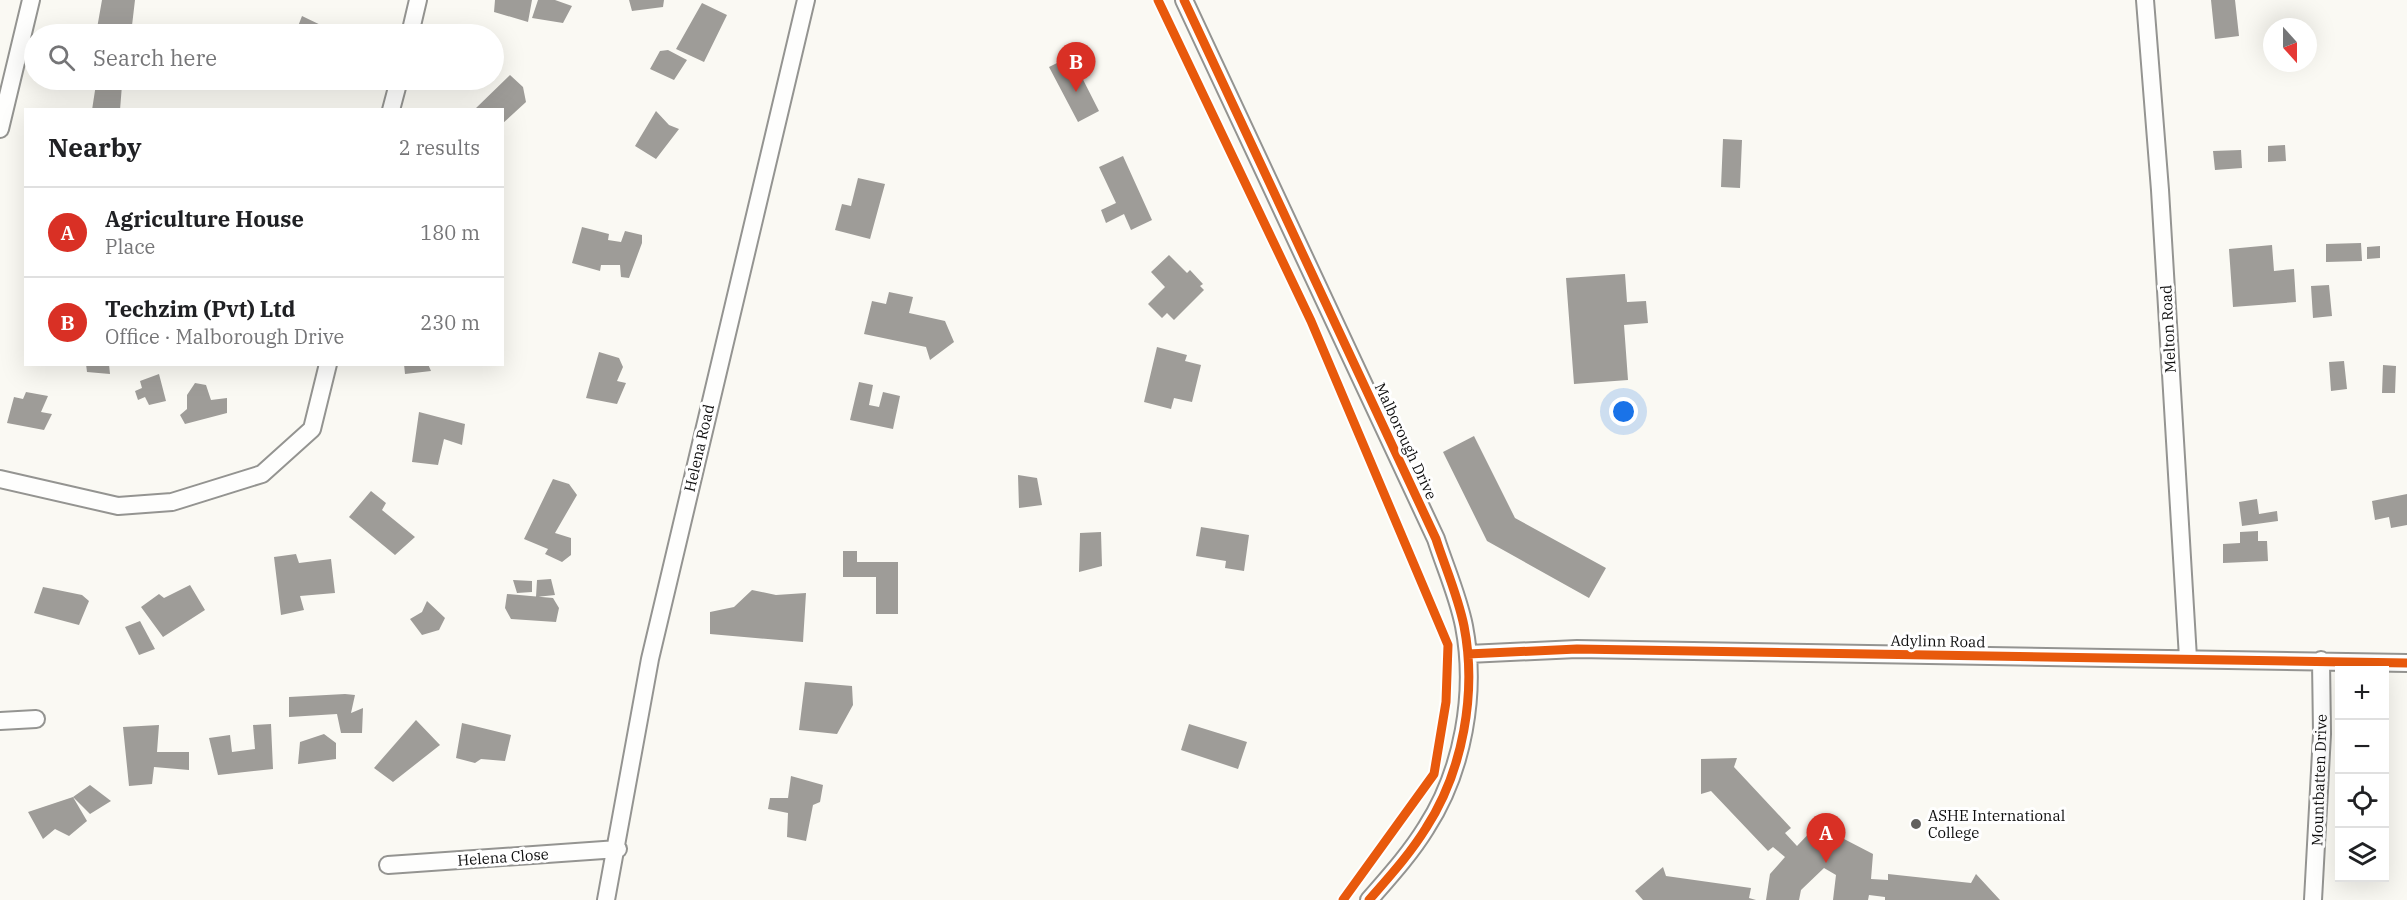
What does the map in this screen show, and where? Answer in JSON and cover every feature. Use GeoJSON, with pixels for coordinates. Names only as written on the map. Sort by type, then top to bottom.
{"type":"FeatureCollection","features":[{"type":"Feature","properties":{"kind":"street"},"geometry":{"type":"LineString","coordinates":[[25,24],[31,0]]}},
{"type":"Feature","properties":{"kind":"street"},"geometry":{"type":"LineString","coordinates":[[412,24],[418,0]]}},
{"type":"Feature","properties":{"kind":"street","name":"Helena Road"},"geometry":{"type":"LineString","coordinates":[[606,900],[618,849],[650,659],[806,0]]}},
{"type":"Feature","properties":{"kind":"street","name":"Malborough Drive"},"geometry":{"type":"LineString","coordinates":[[1184,0],[1436,539],[1464,625],[1468,654],[1466,716],[1451,781],[1427,827],[1409,854],[1369,900]]}},
{"type":"Feature","properties":{"kind":"street","name":"Melton Road"},"geometry":{"type":"LineString","coordinates":[[2145,0],[2160,190],[2188,658]]}},
{"type":"Feature","properties":{"kind":"street"},"geometry":{"type":"LineString","coordinates":[[0,129],[24,29]]}},
{"type":"Feature","properties":{"kind":"street"},"geometry":{"type":"LineString","coordinates":[[392,108],[396,90]]}},
{"type":"Feature","properties":{"kind":"street"},"geometry":{"type":"LineString","coordinates":[[0,479],[118,506],[171,502],[262,474],[312,429],[328,366]]}},
{"type":"Feature","properties":{"kind":"street","name":"Adylinn Road"},"geometry":{"type":"LineString","coordinates":[[1468,654],[1577,649],[2407,663]]}},
{"type":"Feature","properties":{"kind":"street","name":"Mountbatten Drive"},"geometry":{"type":"LineString","coordinates":[[2313,900],[2322,734],[2321,660]]}},
{"type":"Feature","properties":{"kind":"street"},"geometry":{"type":"LineString","coordinates":[[0,722],[36,719]]}},
{"type":"Feature","properties":{"kind":"street","name":"Helena Close"},"geometry":{"type":"LineString","coordinates":[[388,865],[618,849]]}},
{"type":"Feature","properties":{"kind":"building"},"geometry":{"type":"Polygon","coordinates":[[[102,0],[135,0],[132,24],[98,24],[102,0]]]}},
{"type":"Feature","properties":{"kind":"building"},"geometry":{"type":"Polygon","coordinates":[[[495,0],[532,0],[528,22],[494,12],[495,0]]]}},
{"type":"Feature","properties":{"kind":"building"},"geometry":{"type":"Polygon","coordinates":[[[538,0],[555,0],[572,6],[563,23],[532,18],[538,0]]]}},
{"type":"Feature","properties":{"kind":"building"},"geometry":{"type":"Polygon","coordinates":[[[629,0],[664,0],[663,7],[632,11],[629,0]]]}},
{"type":"Feature","properties":{"kind":"building"},"geometry":{"type":"Polygon","coordinates":[[[2211,0],[2235,0],[2239,36],[2215,39],[2211,0]]]}},
{"type":"Feature","properties":{"kind":"building"},"geometry":{"type":"Polygon","coordinates":[[[702,3],[727,15],[704,62],[676,49],[702,3]]]}},
{"type":"Feature","properties":{"kind":"building"},"geometry":{"type":"Polygon","coordinates":[[[302,16],[319,24],[299,24],[302,16]]]}},
{"type":"Feature","properties":{"kind":"building"},"geometry":{"type":"Polygon","coordinates":[[[668,50],[687,60],[674,80],[650,69],[660,51],[668,50]]]}},
{"type":"Feature","properties":{"kind":"building"},"geometry":{"type":"Polygon","coordinates":[[[1071,56],[1099,111],[1078,122],[1049,67],[1071,56]]]}},
{"type":"Feature","properties":{"kind":"building"},"geometry":{"type":"Polygon","coordinates":[[[510,75],[523,87],[526,102],[504,122],[504,108],[476,108],[495,90],[504,90],[504,81],[510,75]]]}},
{"type":"Feature","properties":{"kind":"building"},"geometry":{"type":"Polygon","coordinates":[[[95,90],[122,90],[120,108],[92,108],[95,90]]]}},
{"type":"Feature","properties":{"kind":"building"},"geometry":{"type":"Polygon","coordinates":[[[656,111],[669,125],[679,129],[656,159],[635,146],[656,111]]]}},
{"type":"Feature","properties":{"kind":"building"},"geometry":{"type":"Polygon","coordinates":[[[1723,139],[1742,140],[1740,188],[1721,187],[1723,139]]]}},
{"type":"Feature","properties":{"kind":"building"},"geometry":{"type":"Polygon","coordinates":[[[2285,145],[2286,161],[2268,162],[2268,146],[2285,145]]]}},
{"type":"Feature","properties":{"kind":"building"},"geometry":{"type":"Polygon","coordinates":[[[2241,150],[2242,168],[2215,170],[2213,151],[2241,150]]]}},
{"type":"Feature","properties":{"kind":"building"},"geometry":{"type":"Polygon","coordinates":[[[1123,156],[1152,220],[1131,230],[1124,214],[1106,223],[1101,210],[1116,203],[1099,167],[1123,156]]]}},
{"type":"Feature","properties":{"kind":"building"},"geometry":{"type":"Polygon","coordinates":[[[858,178],[885,184],[870,239],[835,230],[842,204],[851,206],[858,178]]]}},
{"type":"Feature","properties":{"kind":"building"},"geometry":{"type":"Polygon","coordinates":[[[582,227],[609,234],[608,240],[621,242],[625,231],[642,235],[642,243],[629,278],[621,277],[620,265],[601,265],[600,271],[572,263],[582,227]]]}},
{"type":"Feature","properties":{"kind":"building"},"geometry":{"type":"Polygon","coordinates":[[[2361,243],[2362,261],[2326,262],[2326,244],[2361,243]]]}},
{"type":"Feature","properties":{"kind":"building"},"geometry":{"type":"Polygon","coordinates":[[[2272,245],[2274,271],[2294,269],[2296,302],[2233,307],[2229,249],[2272,245]]]}},
{"type":"Feature","properties":{"kind":"building"},"geometry":{"type":"Polygon","coordinates":[[[2380,246],[2380,258],[2367,259],[2367,247],[2380,246]]]}},
{"type":"Feature","properties":{"kind":"building"},"geometry":{"type":"Polygon","coordinates":[[[1169,255],[1187,273],[1190,270],[1203,284],[1200,286],[1204,290],[1174,320],[1167,313],[1162,318],[1148,304],[1165,287],[1151,272],[1169,255]]]}},
{"type":"Feature","properties":{"kind":"building"},"geometry":{"type":"Polygon","coordinates":[[[1625,274],[1627,302],[1646,301],[1648,323],[1624,325],[1628,380],[1574,384],[1566,278],[1625,274]]]}},
{"type":"Feature","properties":{"kind":"building"},"geometry":{"type":"Polygon","coordinates":[[[2329,285],[2332,316],[2313,318],[2311,286],[2329,285]]]}},
{"type":"Feature","properties":{"kind":"building"},"geometry":{"type":"Polygon","coordinates":[[[889,292],[913,297],[909,313],[945,321],[954,342],[930,360],[926,347],[864,334],[872,301],[886,304],[889,292]]]}},
{"type":"Feature","properties":{"kind":"building"},"geometry":{"type":"Polygon","coordinates":[[[1157,347],[1187,355],[1185,361],[1201,365],[1192,402],[1174,398],[1171,409],[1144,402],[1157,347]]]}},
{"type":"Feature","properties":{"kind":"building"},"geometry":{"type":"Polygon","coordinates":[[[599,352],[619,358],[623,367],[617,381],[626,383],[617,404],[586,398],[599,352]]]}},
{"type":"Feature","properties":{"kind":"building"},"geometry":{"type":"Polygon","coordinates":[[[2344,361],[2347,389],[2331,391],[2329,362],[2344,361]]]}},
{"type":"Feature","properties":{"kind":"building"},"geometry":{"type":"Polygon","coordinates":[[[2383,365],[2396,366],[2395,393],[2382,393],[2383,365]]]}},
{"type":"Feature","properties":{"kind":"building"},"geometry":{"type":"Polygon","coordinates":[[[86,366],[109,366],[110,374],[87,372],[86,366]]]}},
{"type":"Feature","properties":{"kind":"building"},"geometry":{"type":"Polygon","coordinates":[[[404,366],[429,366],[431,371],[405,374],[404,366]]]}},
{"type":"Feature","properties":{"kind":"building"},"geometry":{"type":"Polygon","coordinates":[[[159,374],[166,401],[149,405],[145,397],[138,400],[135,391],[142,388],[140,381],[159,374]]]}},
{"type":"Feature","properties":{"kind":"building"},"geometry":{"type":"Polygon","coordinates":[[[859,382],[873,385],[869,405],[879,407],[883,392],[900,396],[893,429],[850,420],[859,382]]]}},
{"type":"Feature","properties":{"kind":"building"},"geometry":{"type":"Polygon","coordinates":[[[195,383],[206,385],[211,400],[227,398],[227,413],[185,424],[180,415],[187,409],[187,395],[195,383]]]}},
{"type":"Feature","properties":{"kind":"building"},"geometry":{"type":"Polygon","coordinates":[[[26,392],[48,396],[41,412],[52,414],[44,430],[7,423],[14,397],[23,399],[26,392]]]}},
{"type":"Feature","properties":{"kind":"building"},"geometry":{"type":"Polygon","coordinates":[[[419,412],[465,424],[462,445],[444,439],[438,465],[412,462],[419,412]]]}},
{"type":"Feature","properties":{"kind":"building"},"geometry":{"type":"Polygon","coordinates":[[[1474,436],[1515,518],[1606,568],[1589,598],[1487,541],[1443,452],[1474,436]]]}},
{"type":"Feature","properties":{"kind":"building"},"geometry":{"type":"Polygon","coordinates":[[[1018,475],[1037,478],[1042,505],[1019,508],[1018,475]]]}},
{"type":"Feature","properties":{"kind":"building"},"geometry":{"type":"Polygon","coordinates":[[[553,479],[569,484],[577,495],[555,533],[571,538],[571,555],[562,562],[545,554],[548,549],[524,539],[553,479]]]}},
{"type":"Feature","properties":{"kind":"building"},"geometry":{"type":"Polygon","coordinates":[[[371,491],[386,503],[382,510],[415,537],[395,555],[349,517],[371,491]]]}},
{"type":"Feature","properties":{"kind":"building"},"geometry":{"type":"Polygon","coordinates":[[[2407,494],[2407,525],[2391,528],[2389,517],[2375,520],[2372,501],[2407,494]]]}},
{"type":"Feature","properties":{"kind":"building"},"geometry":{"type":"Polygon","coordinates":[[[2257,499],[2259,514],[2277,511],[2278,521],[2242,526],[2239,502],[2257,499]]]}},
{"type":"Feature","properties":{"kind":"building"},"geometry":{"type":"Polygon","coordinates":[[[1201,527],[1249,535],[1244,571],[1225,568],[1226,561],[1196,556],[1201,527]]]}},
{"type":"Feature","properties":{"kind":"building"},"geometry":{"type":"Polygon","coordinates":[[[2258,531],[2258,541],[2267,541],[2268,561],[2223,563],[2223,544],[2240,543],[2240,532],[2258,531]]]}},
{"type":"Feature","properties":{"kind":"building"},"geometry":{"type":"Polygon","coordinates":[[[1101,532],[1102,566],[1079,572],[1080,533],[1101,532]]]}},
{"type":"Feature","properties":{"kind":"building"},"geometry":{"type":"Polygon","coordinates":[[[843,551],[857,551],[857,562],[898,562],[898,614],[876,614],[876,577],[843,577],[843,551]]]}},
{"type":"Feature","properties":{"kind":"building"},"geometry":{"type":"Polygon","coordinates":[[[296,554],[299,563],[331,559],[335,593],[300,596],[304,610],[281,615],[274,557],[296,554]]]}},
{"type":"Feature","properties":{"kind":"building"},"geometry":{"type":"Polygon","coordinates":[[[551,579],[555,595],[536,597],[537,580],[551,579]]]}},
{"type":"Feature","properties":{"kind":"building"},"geometry":{"type":"Polygon","coordinates":[[[513,580],[532,581],[532,592],[517,593],[513,580]]]}},
{"type":"Feature","properties":{"kind":"building"},"geometry":{"type":"Polygon","coordinates":[[[190,585],[205,610],[163,637],[141,607],[159,594],[164,598],[190,585]]]}},
{"type":"Feature","properties":{"kind":"building"},"geometry":{"type":"Polygon","coordinates":[[[43,587],[82,595],[89,601],[79,625],[34,613],[43,587]]]}},
{"type":"Feature","properties":{"kind":"building"},"geometry":{"type":"Polygon","coordinates":[[[752,590],[776,595],[806,593],[803,642],[710,634],[710,612],[734,607],[752,590]]]}},
{"type":"Feature","properties":{"kind":"building"},"geometry":{"type":"Polygon","coordinates":[[[507,594],[553,598],[559,608],[556,622],[511,619],[505,608],[507,594]]]}},
{"type":"Feature","properties":{"kind":"building"},"geometry":{"type":"Polygon","coordinates":[[[427,601],[445,618],[439,630],[422,635],[410,619],[422,612],[427,601]]]}},
{"type":"Feature","properties":{"kind":"building"},"geometry":{"type":"Polygon","coordinates":[[[140,621],[155,649],[139,655],[125,627],[140,621]]]}},
{"type":"Feature","properties":{"kind":"building"},"geometry":{"type":"Polygon","coordinates":[[[805,682],[852,686],[853,705],[837,734],[799,730],[805,682]]]}},
{"type":"Feature","properties":{"kind":"building"},"geometry":{"type":"Polygon","coordinates":[[[355,695],[351,713],[363,708],[362,733],[341,733],[337,714],[289,717],[289,697],[355,695]]]}},
{"type":"Feature","properties":{"kind":"building"},"geometry":{"type":"Polygon","coordinates":[[[416,720],[440,745],[393,782],[374,768],[416,720]]]}},
{"type":"Feature","properties":{"kind":"building"},"geometry":{"type":"Polygon","coordinates":[[[462,723],[511,735],[505,761],[481,759],[475,763],[456,758],[462,723]]]}},
{"type":"Feature","properties":{"kind":"building"},"geometry":{"type":"Polygon","coordinates":[[[271,724],[273,769],[218,775],[209,738],[230,735],[232,752],[255,749],[253,725],[271,724]]]}},
{"type":"Feature","properties":{"kind":"building"},"geometry":{"type":"Polygon","coordinates":[[[1189,724],[1247,742],[1238,769],[1181,750],[1189,724]]]}},
{"type":"Feature","properties":{"kind":"building"},"geometry":{"type":"Polygon","coordinates":[[[159,725],[157,752],[189,752],[189,770],[154,767],[152,784],[129,786],[123,727],[159,725]]]}},
{"type":"Feature","properties":{"kind":"building"},"geometry":{"type":"Polygon","coordinates":[[[324,734],[336,743],[336,759],[298,764],[300,742],[324,734]]]}},
{"type":"Feature","properties":{"kind":"building"},"geometry":{"type":"Polygon","coordinates":[[[1737,758],[1734,767],[1791,828],[1785,833],[1797,846],[1817,825],[1873,854],[1871,879],[1888,880],[1888,874],[1971,883],[1976,874],[2000,900],[1885,900],[1885,897],[1869,895],[1868,900],[1833,900],[1836,875],[1824,868],[1801,890],[1799,900],[1766,900],[1770,874],[1785,857],[1773,847],[1768,851],[1711,791],[1701,794],[1701,759],[1737,758]]]}},
{"type":"Feature","properties":{"kind":"building"},"geometry":{"type":"Polygon","coordinates":[[[791,776],[823,785],[820,802],[813,805],[806,841],[787,837],[788,813],[768,809],[770,798],[788,798],[791,776]]]}},
{"type":"Feature","properties":{"kind":"building"},"geometry":{"type":"Polygon","coordinates":[[[90,785],[111,801],[90,814],[73,797],[90,785]]]}},
{"type":"Feature","properties":{"kind":"building"},"geometry":{"type":"Polygon","coordinates":[[[73,797],[87,821],[69,836],[55,829],[43,839],[28,812],[73,797]]]}},
{"type":"Feature","properties":{"kind":"building"},"geometry":{"type":"Polygon","coordinates":[[[1663,867],[1666,876],[1751,888],[1749,898],[1756,900],[1643,900],[1635,891],[1663,867]]]}},
{"type":"Feature","properties":{"kind":"cycle path"},"geometry":{"type":"LineString","coordinates":[[1158,0],[1311,321],[1448,645],[1446,702],[1434,774],[1343,900]]}},
{"type":"Feature","properties":{"kind":"cycle path"},"geometry":{"type":"LineString","coordinates":[[1184,0],[1436,539],[1464,626],[1469,678],[1464,731],[1458,757],[1439,806],[1420,838],[1369,900]]}},
{"type":"Feature","properties":{"kind":"cycle path"},"geometry":{"type":"LineString","coordinates":[[1468,654],[1577,649],[2407,663]]}},
{"type":"Feature","properties":{"kind":"place","name":"Techzim (Pvt) Ltd"},"geometry":{"type":"Point","coordinates":[1076,92]}},
{"type":"Feature","properties":{"kind":"place","name":"ASHE International College"},"geometry":{"type":"Point","coordinates":[1916,824]}},
{"type":"Feature","properties":{"kind":"place","name":"Agriculture House"},"geometry":{"type":"Point","coordinates":[1826,863]}}]}
